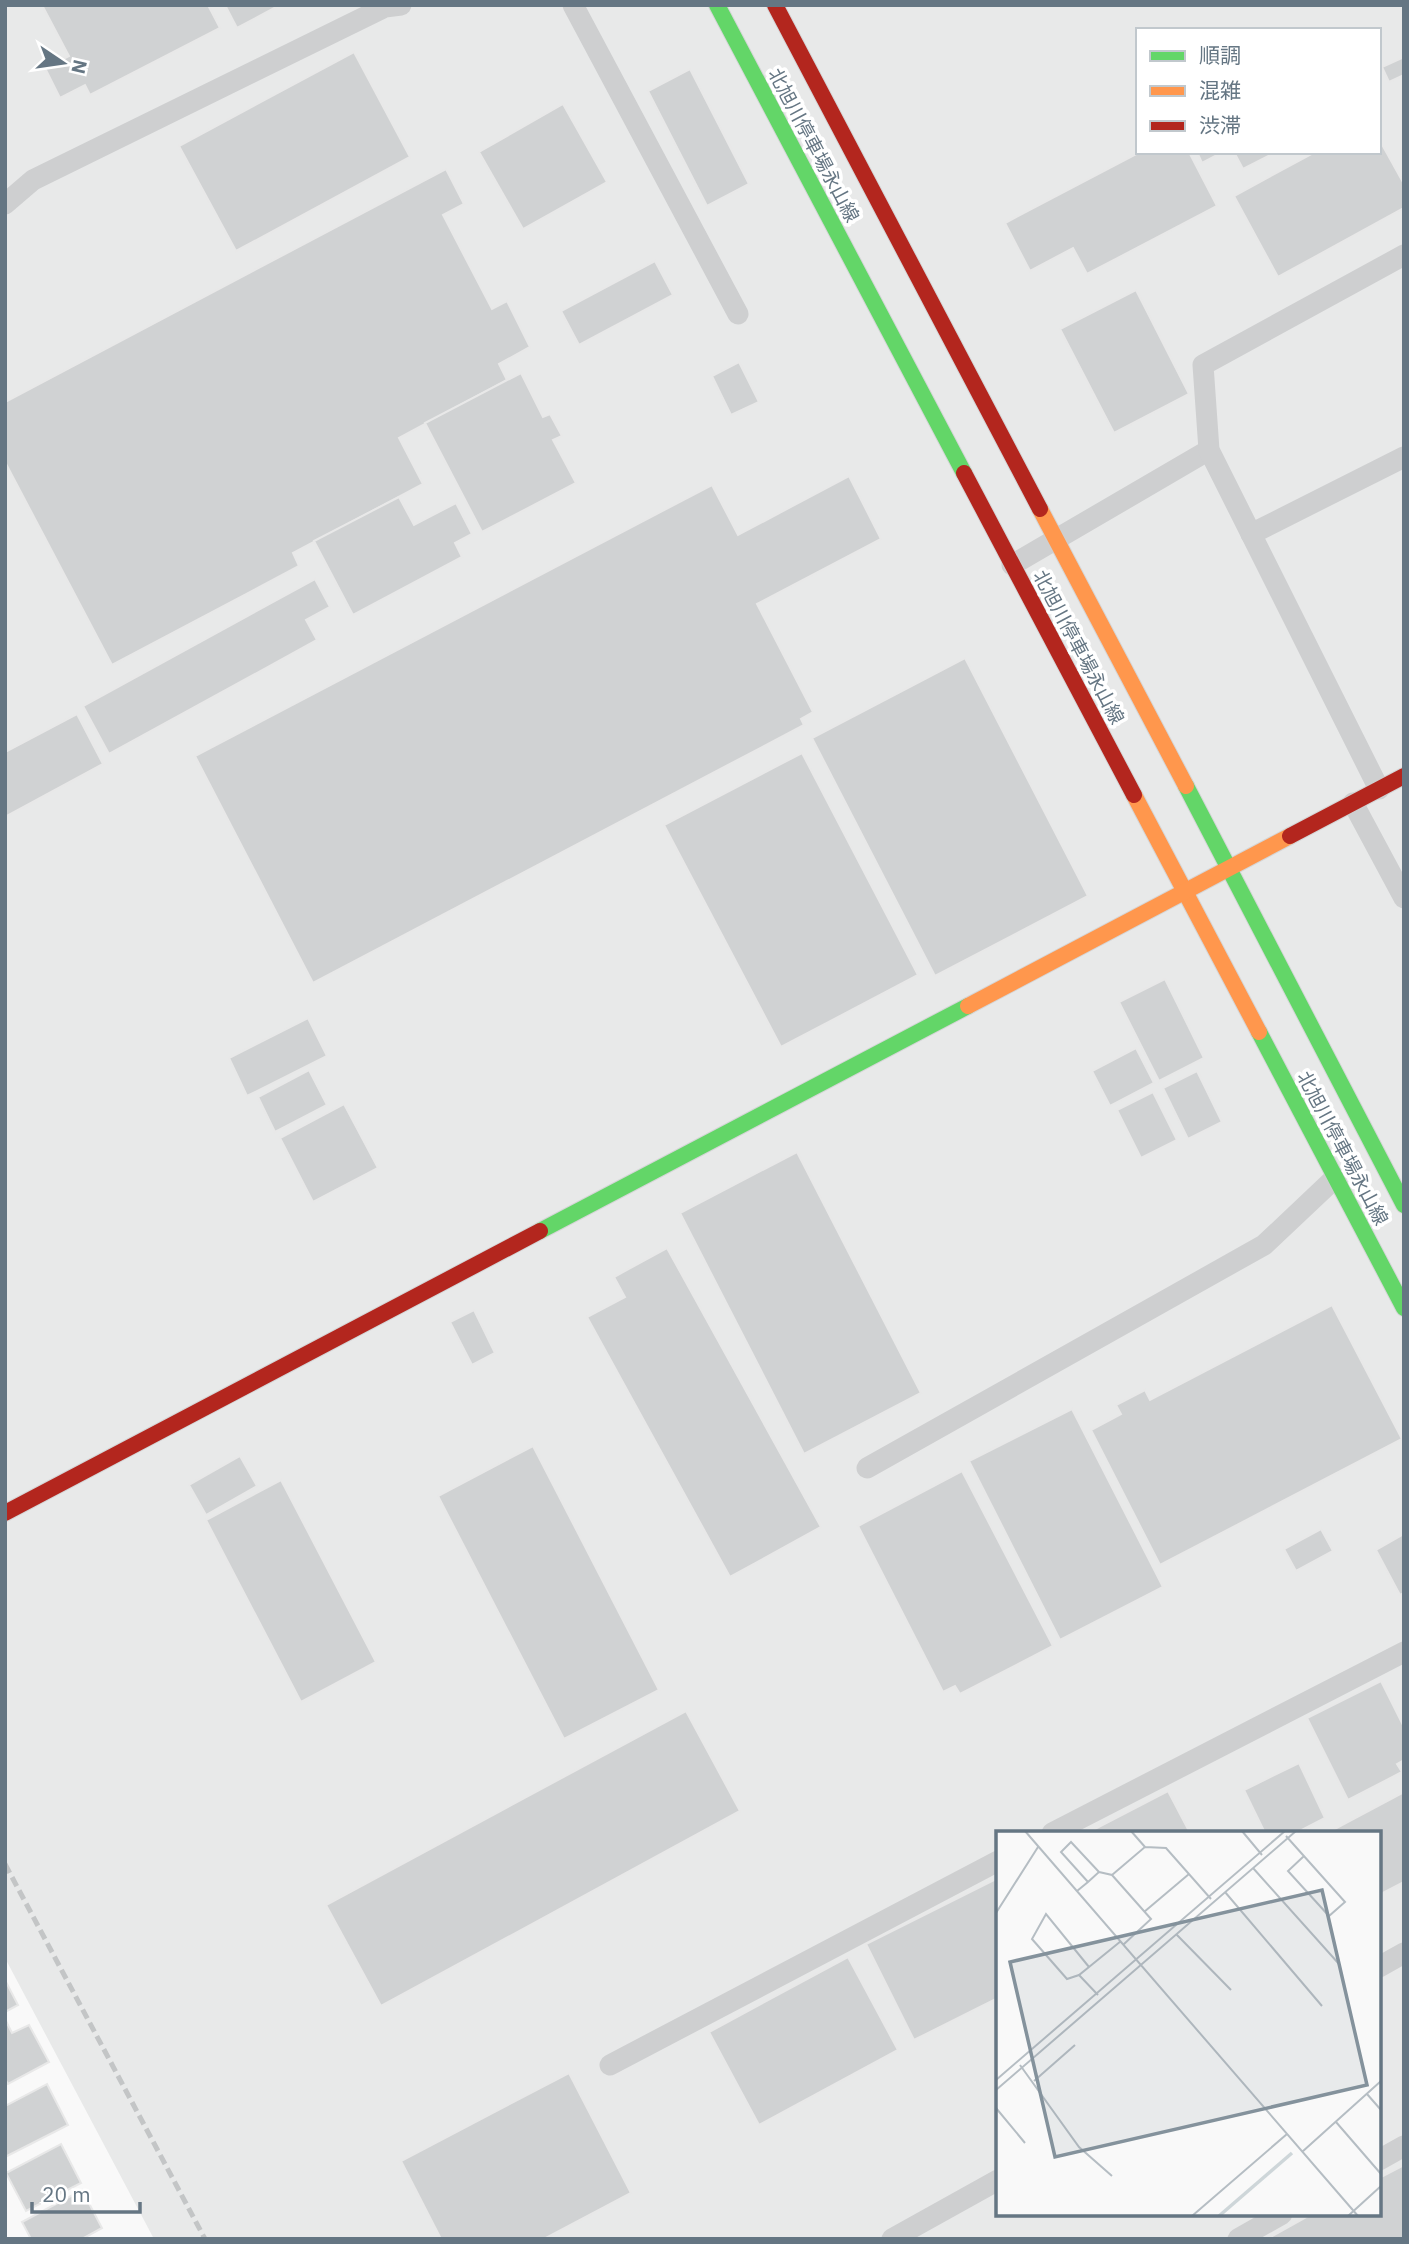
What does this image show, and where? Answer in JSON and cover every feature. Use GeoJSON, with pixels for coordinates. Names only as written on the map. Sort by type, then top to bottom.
{"type":"FeatureCollection","features":[{"type":"Feature","properties":{"kind":"main road","name":"北旭川停車場永山線"},"geometry":{"type":"LineString","coordinates":[[717,5],[1404,1308]]}},
{"type":"Feature","properties":{"kind":"main road","name":"北旭川停車場永山線"},"geometry":{"type":"LineString","coordinates":[[775,5],[1404,1205]]}},
{"type":"Feature","properties":{"kind":"main road"},"geometry":{"type":"LineString","coordinates":[[5,1513],[1404,776]]}},
{"type":"Feature","properties":{"kind":"lane"},"geometry":{"type":"LineString","coordinates":[[5,204],[33,180],[385,7],[401,5]]}},
{"type":"Feature","properties":{"kind":"lane"},"geometry":{"type":"LineString","coordinates":[[573,5],[738,314]]}},
{"type":"Feature","properties":{"kind":"lane"},"geometry":{"type":"LineString","coordinates":[[1379,789],[1209,450],[1203,365],[1404,255]]}},
{"type":"Feature","properties":{"kind":"lane"},"geometry":{"type":"LineString","coordinates":[[1012,565],[1209,450]]}},
{"type":"Feature","properties":{"kind":"lane"},"geometry":{"type":"LineString","coordinates":[[1251,534],[1404,457]]}},
{"type":"Feature","properties":{"kind":"lane"},"geometry":{"type":"LineString","coordinates":[[1353,803],[1404,898]]}},
{"type":"Feature","properties":{"kind":"lane"},"geometry":{"type":"LineString","coordinates":[[867,1468],[1264,1245],[1334,1175],[1375,1152]]}},
{"type":"Feature","properties":{"kind":"lane"},"geometry":{"type":"LineString","coordinates":[[1056,1831],[1404,1652]]}},
{"type":"Feature","properties":{"kind":"lane"},"geometry":{"type":"LineString","coordinates":[[610,2066],[996,1862]]}},
{"type":"Feature","properties":{"kind":"lane"},"geometry":{"type":"LineString","coordinates":[[1381,1966],[1404,1953]]}},
{"type":"Feature","properties":{"kind":"lane"},"geometry":{"type":"LineString","coordinates":[[1381,2159],[1404,2146]]}},
{"type":"Feature","properties":{"kind":"lane"},"geometry":{"type":"LineString","coordinates":[[892,2239],[996,2181]]}},
{"type":"Feature","properties":{"kind":"lane"},"geometry":{"type":"LineString","coordinates":[[1238,2239],[1278,2216]]}},
{"type":"Feature","properties":{"kind":"shaded area"},"geometry":{"type":"Polygon","coordinates":[[[5,5],[1404,5],[1404,2239],[154,2239],[5,1958],[5,5]]]}},
{"type":"Feature","properties":{"kind":"building"},"geometry":{"type":"Polygon","coordinates":[[[42,5],[208,5],[220,28],[90,95],[85,85],[60,98],[45,68],[69,56],[42,5]]]}},
{"type":"Feature","properties":{"kind":"building"},"geometry":{"type":"Polygon","coordinates":[[[225,5],[280,5],[237,28],[225,5]]]}},
{"type":"Feature","properties":{"kind":"building"},"geometry":{"type":"Polygon","coordinates":[[[354,52],[410,157],[236,251],[179,146],[354,52]]]}},
{"type":"Feature","properties":{"kind":"building"},"geometry":{"type":"Polygon","coordinates":[[[1404,57],[1404,75],[1389,82],[1382,67],[1404,57]]]}},
{"type":"Feature","properties":{"kind":"building"},"geometry":{"type":"Polygon","coordinates":[[[690,69],[749,184],[707,206],[648,91],[690,69]]]}},
{"type":"Feature","properties":{"kind":"building"},"geometry":{"type":"Polygon","coordinates":[[[563,104],[607,182],[523,229],[479,152],[563,104]]]}},
{"type":"Feature","properties":{"kind":"building"},"geometry":{"type":"Polygon","coordinates":[[[1381,143],[1404,184],[1404,208],[1278,277],[1234,196],[1311,154],[1381,154],[1381,143]]]}},
{"type":"Feature","properties":{"kind":"building"},"geometry":{"type":"Polygon","coordinates":[[[1136,154],[1190,154],[1217,206],[1087,274],[1073,248],[1030,271],[1005,223],[1136,154]]]}},
{"type":"Feature","properties":{"kind":"building"},"geometry":{"type":"Polygon","coordinates":[[[1198,154],[1219,154],[1202,163],[1198,154]]]}},
{"type":"Feature","properties":{"kind":"building"},"geometry":{"type":"Polygon","coordinates":[[[1235,154],[1272,154],[1243,169],[1235,154]]]}},
{"type":"Feature","properties":{"kind":"building"},"geometry":{"type":"Polygon","coordinates":[[[446,169],[464,204],[443,215],[492,309],[507,301],[530,347],[499,364],[507,380],[399,438],[423,484],[293,553],[299,566],[112,665],[5,462],[5,402],[446,169]]]}},
{"type":"Feature","properties":{"kind":"building"},"geometry":{"type":"Polygon","coordinates":[[[655,261],[673,295],[579,345],[561,311],[655,261]]]}},
{"type":"Feature","properties":{"kind":"building"},"geometry":{"type":"Polygon","coordinates":[[[1136,290],[1189,394],[1114,433],[1060,329],[1136,290]]]}},
{"type":"Feature","properties":{"kind":"building"},"geometry":{"type":"Polygon","coordinates":[[[739,362],[759,402],[731,415],[712,376],[739,362]]]}},
{"type":"Feature","properties":{"kind":"building"},"geometry":{"type":"Polygon","coordinates":[[[521,373],[543,417],[550,414],[562,436],[553,440],[576,483],[482,532],[425,423],[521,373]]]}},
{"type":"Feature","properties":{"kind":"building"},"geometry":{"type":"Polygon","coordinates":[[[849,476],[881,539],[757,604],[813,712],[801,719],[804,725],[313,983],[195,756],[712,485],[738,535],[849,476]]]}},
{"type":"Feature","properties":{"kind":"building"},"geometry":{"type":"Polygon","coordinates":[[[399,497],[414,525],[456,503],[472,534],[455,543],[462,557],[353,615],[314,541],[399,497]]]}},
{"type":"Feature","properties":{"kind":"building"},"geometry":{"type":"Polygon","coordinates":[[[315,579],[330,607],[306,620],[317,640],[109,754],[83,706],[315,579]]]}},
{"type":"Feature","properties":{"kind":"building"},"geometry":{"type":"Polygon","coordinates":[[[965,658],[1088,896],[935,976],[812,738],[965,658]]]}},
{"type":"Feature","properties":{"kind":"building"},"geometry":{"type":"Polygon","coordinates":[[[77,714],[103,764],[5,817],[5,752],[77,714]]]}},
{"type":"Feature","properties":{"kind":"building"},"geometry":{"type":"Polygon","coordinates":[[[802,753],[918,975],[781,1047],[664,825],[802,753]]]}},
{"type":"Feature","properties":{"kind":"building"},"geometry":{"type":"Polygon","coordinates":[[[1165,979],[1204,1058],[1159,1081],[1119,1002],[1165,979]]]}},
{"type":"Feature","properties":{"kind":"building"},"geometry":{"type":"Polygon","coordinates":[[[308,1018],[327,1056],[247,1096],[229,1058],[308,1018]]]}},
{"type":"Feature","properties":{"kind":"building"},"geometry":{"type":"Polygon","coordinates":[[[1136,1048],[1154,1083],[1110,1106],[1092,1071],[1136,1048]]]}},
{"type":"Feature","properties":{"kind":"building"},"geometry":{"type":"Polygon","coordinates":[[[309,1070],[327,1105],[275,1132],[258,1097],[309,1070]]]}},
{"type":"Feature","properties":{"kind":"building"},"geometry":{"type":"Polygon","coordinates":[[[1197,1071],[1222,1122],[1188,1139],[1163,1088],[1197,1071]]]}},
{"type":"Feature","properties":{"kind":"building"},"geometry":{"type":"Polygon","coordinates":[[[1153,1092],[1177,1140],[1141,1158],[1117,1110],[1153,1092]]]}},
{"type":"Feature","properties":{"kind":"building"},"geometry":{"type":"Polygon","coordinates":[[[344,1104],[378,1168],[313,1202],[280,1138],[344,1104]]]}},
{"type":"Feature","properties":{"kind":"building"},"geometry":{"type":"Polygon","coordinates":[[[797,1152],[921,1393],[804,1454],[680,1213],[797,1152]]]}},
{"type":"Feature","properties":{"kind":"building"},"geometry":{"type":"Polygon","coordinates":[[[667,1248],[821,1527],[730,1577],[587,1317],[625,1297],[614,1277],[667,1248]]]}},
{"type":"Feature","properties":{"kind":"building"},"geometry":{"type":"Polygon","coordinates":[[[1332,1305],[1402,1439],[1160,1565],[1091,1430],[1121,1414],[1116,1405],[1145,1390],[1150,1400],[1332,1305]]]}},
{"type":"Feature","properties":{"kind":"building"},"geometry":{"type":"Polygon","coordinates":[[[474,1310],[495,1353],[472,1365],[450,1322],[474,1310]]]}},
{"type":"Feature","properties":{"kind":"building"},"geometry":{"type":"Polygon","coordinates":[[[1072,1409],[1163,1587],[1060,1640],[969,1461],[1072,1409]]]}},
{"type":"Feature","properties":{"kind":"building"},"geometry":{"type":"Polygon","coordinates":[[[533,1446],[659,1690],[564,1739],[438,1496],[533,1446]]]}},
{"type":"Feature","properties":{"kind":"building"},"geometry":{"type":"Polygon","coordinates":[[[240,1456],[257,1486],[206,1515],[189,1485],[240,1456]]]}},
{"type":"Feature","properties":{"kind":"building"},"geometry":{"type":"Polygon","coordinates":[[[962,1471],[1053,1646],[960,1694],[955,1686],[943,1692],[858,1526],[962,1471]]]}},
{"type":"Feature","properties":{"kind":"building"},"geometry":{"type":"Polygon","coordinates":[[[281,1480],[376,1662],[301,1702],[206,1520],[281,1480]]]}},
{"type":"Feature","properties":{"kind":"building"},"geometry":{"type":"Polygon","coordinates":[[[1321,1529],[1333,1551],[1296,1571],[1284,1549],[1321,1529]]]}},
{"type":"Feature","properties":{"kind":"building"},"geometry":{"type":"Polygon","coordinates":[[[1404,1534],[1404,1593],[1400,1595],[1376,1550],[1404,1534]]]}},
{"type":"Feature","properties":{"kind":"building"},"geometry":{"type":"Polygon","coordinates":[[[1381,1681],[1404,1727],[1404,1760],[1397,1764],[1402,1772],[1348,1800],[1307,1718],[1381,1681]]]}},
{"type":"Feature","properties":{"kind":"building"},"geometry":{"type":"Polygon","coordinates":[[[686,1711],[740,1811],[381,2006],[326,1905],[686,1711]]]}},
{"type":"Feature","properties":{"kind":"building"},"geometry":{"type":"Polygon","coordinates":[[[1299,1763],[1325,1818],[1300,1831],[1264,1831],[1244,1790],[1299,1763]]]}},
{"type":"Feature","properties":{"kind":"building"},"geometry":{"type":"Polygon","coordinates":[[[1168,1791],[1189,1831],[1091,1831],[1168,1791]]]}},
{"type":"Feature","properties":{"kind":"building"},"geometry":{"type":"Polygon","coordinates":[[[1404,1792],[1404,1882],[1381,1894],[1381,1831],[1331,1831],[1404,1792]]]}},
{"type":"Feature","properties":{"kind":"building"},"geometry":{"type":"Polygon","coordinates":[[[996,1879],[996,1999],[914,2040],[866,1944],[996,1879]]]}},
{"type":"Feature","properties":{"kind":"building"},"geometry":{"type":"Polygon","coordinates":[[[848,1957],[898,2050],[759,2125],[709,2032],[848,1957]]]}},
{"type":"Feature","properties":{"kind":"building"},"geometry":{"type":"Polygon","coordinates":[[[5,1980],[18,2005],[5,2012],[5,1980]]]}},
{"type":"Feature","properties":{"kind":"building"},"geometry":{"type":"Polygon","coordinates":[[[5,2019],[12,2033],[29,2025],[49,2062],[8,2084],[5,2079],[5,2019]]]}},
{"type":"Feature","properties":{"kind":"building"},"geometry":{"type":"Polygon","coordinates":[[[569,2073],[631,2193],[544,2239],[441,2239],[401,2161],[569,2073]]]}},
{"type":"Feature","properties":{"kind":"building"},"geometry":{"type":"Polygon","coordinates":[[[47,2084],[68,2125],[5,2157],[5,2106],[47,2084]]]}},
{"type":"Feature","properties":{"kind":"building"},"geometry":{"type":"Polygon","coordinates":[[[61,2144],[81,2183],[26,2211],[6,2173],[61,2144]]]}},
{"type":"Feature","properties":{"kind":"building"},"geometry":{"type":"Polygon","coordinates":[[[1404,2165],[1404,2239],[1267,2239],[1308,2216],[1381,2216],[1381,2177],[1404,2165]]]}},
{"type":"Feature","properties":{"kind":"building"},"geometry":{"type":"Polygon","coordinates":[[[82,2190],[102,2228],[82,2239],[31,2239],[22,2222],[82,2190]]]}},
{"type":"Feature","properties":{"kind":"railway"},"geometry":{"type":"LineString","coordinates":[[5,1864],[205,2239]]}},
{"type":"Feature","properties":{"kind":"traffic: fast"},"geometry":{"type":"LineString","coordinates":[[717,5],[964,473]]}},
{"type":"Feature","properties":{"kind":"traffic: fast"},"geometry":{"type":"LineString","coordinates":[[1186,786],[1404,1205]]}},
{"type":"Feature","properties":{"kind":"traffic: fast"},"geometry":{"type":"LineString","coordinates":[[540,1231],[968,1006]]}},
{"type":"Feature","properties":{"kind":"traffic: fast"},"geometry":{"type":"LineString","coordinates":[[1259,1032],[1404,1308]]}},
{"type":"Feature","properties":{"kind":"traffic: slow"},"geometry":{"type":"LineString","coordinates":[[1040,509],[1186,786]]}},
{"type":"Feature","properties":{"kind":"traffic: slow"},"geometry":{"type":"LineString","coordinates":[[1134,795],[1259,1032]]}},
{"type":"Feature","properties":{"kind":"traffic: slow"},"geometry":{"type":"LineString","coordinates":[[968,1006],[1290,836]]}},
{"type":"Feature","properties":{"kind":"traffic: jam"},"geometry":{"type":"LineString","coordinates":[[775,5],[1040,509]]}},
{"type":"Feature","properties":{"kind":"traffic: jam"},"geometry":{"type":"LineString","coordinates":[[964,473],[1134,795]]}},
{"type":"Feature","properties":{"kind":"traffic: jam"},"geometry":{"type":"LineString","coordinates":[[1290,836],[1404,776]]}},
{"type":"Feature","properties":{"kind":"traffic: jam"},"geometry":{"type":"LineString","coordinates":[[5,1513],[540,1231]]}}]}
